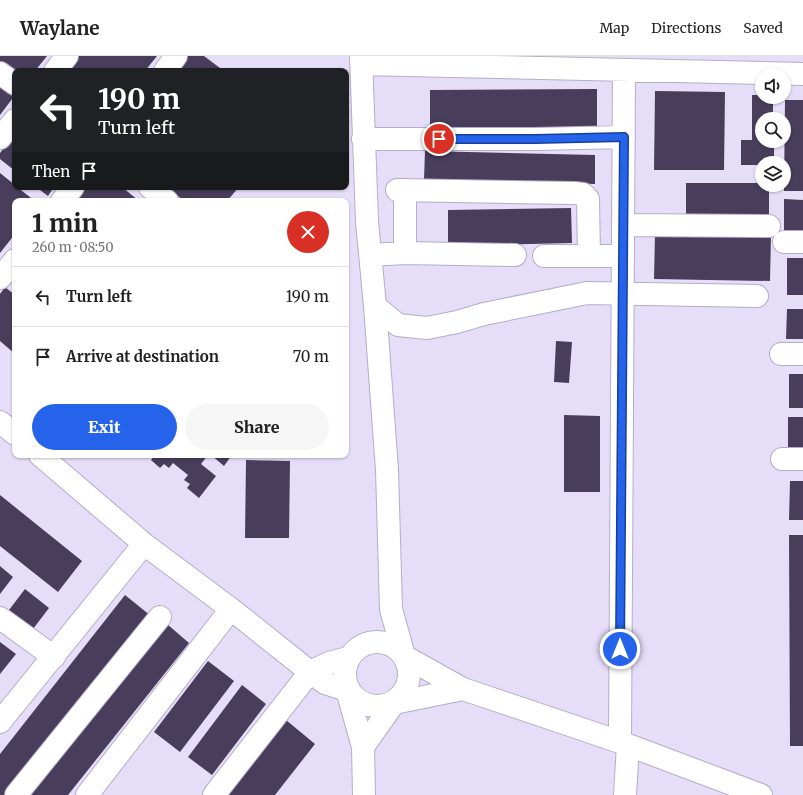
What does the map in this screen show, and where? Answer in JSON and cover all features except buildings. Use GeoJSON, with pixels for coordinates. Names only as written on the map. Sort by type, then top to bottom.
{"type":"FeatureCollection","features":[{"type":"Feature","properties":{"kind":"street"},"geometry":{"type":"LineString","coordinates":[[57,68],[67,56]]}},
{"type":"Feature","properties":{"kind":"street"},"geometry":{"type":"LineString","coordinates":[[167,68],[176,56]]}},
{"type":"Feature","properties":{"kind":"street"},"geometry":{"type":"LineString","coordinates":[[363,748],[394,703],[401,696],[409,677],[408,667],[391,609],[387,470],[375,306],[357,132],[361,60],[624,71],[803,74]]}},
{"type":"Feature","properties":{"kind":"street"},"geometry":{"type":"LineString","coordinates":[[624,71],[623,294],[625,795]]}},
{"type":"Feature","properties":{"kind":"street"},"geometry":{"type":"LineString","coordinates":[[0,73],[12,82]]}},
{"type":"Feature","properties":{"kind":"street"},"geometry":{"type":"LineString","coordinates":[[0,138],[12,124]]}},
{"type":"Feature","properties":{"kind":"street"},"geometry":{"type":"LineString","coordinates":[[357,132],[535,139],[624,137]]}},
{"type":"Feature","properties":{"kind":"street"},"geometry":{"type":"LineString","coordinates":[[64,198],[71,190]]}},
{"type":"Feature","properties":{"kind":"street"},"geometry":{"type":"LineString","coordinates":[[154,190],[163,198]]}},
{"type":"Feature","properties":{"kind":"street"},"geometry":{"type":"LineString","coordinates":[[405,253],[401,190],[583,194],[588,199],[589,256]]}},
{"type":"Feature","properties":{"kind":"street"},"geometry":{"type":"LineString","coordinates":[[623,225],[769,226]]}},
{"type":"Feature","properties":{"kind":"street"},"geometry":{"type":"LineString","coordinates":[[370,255],[405,253],[515,256]]}},
{"type":"Feature","properties":{"kind":"street"},"geometry":{"type":"LineString","coordinates":[[544,256],[623,256]]}},
{"type":"Feature","properties":{"kind":"street"},"geometry":{"type":"LineString","coordinates":[[375,306],[398,325],[427,328],[457,322],[484,314],[587,293],[757,296]]}},
{"type":"Feature","properties":{"kind":"street"},"geometry":{"type":"LineString","coordinates":[[781,354],[803,354]]}},
{"type":"Feature","properties":{"kind":"street"},"geometry":{"type":"LineString","coordinates":[[0,422],[12,432]]}},
{"type":"Feature","properties":{"kind":"street"},"geometry":{"type":"LineString","coordinates":[[44,458],[144,544],[231,609],[325,683],[347,690],[363,703],[373,706],[383,706],[463,689]]}},
{"type":"Feature","properties":{"kind":"street"},"geometry":{"type":"LineString","coordinates":[[0,722],[144,544]]}},
{"type":"Feature","properties":{"kind":"street"},"geometry":{"type":"LineString","coordinates":[[87,795],[231,609]]}},
{"type":"Feature","properties":{"kind":"street"},"geometry":{"type":"LineString","coordinates":[[364,795],[363,748],[347,690],[345,668],[348,658],[356,649],[366,642],[391,609]]}},
{"type":"Feature","properties":{"kind":"street"},"geometry":{"type":"LineString","coordinates":[[16,795],[160,617]]}},
{"type":"Feature","properties":{"kind":"street"},"geometry":{"type":"LineString","coordinates":[[0,618],[54,657]]}},
{"type":"Feature","properties":{"kind":"street"},"geometry":{"type":"LineString","coordinates":[[366,642],[376,641],[387,643],[397,648],[404,656],[463,689],[624,743],[761,795]]}},
{"type":"Feature","properties":{"kind":"street"},"geometry":{"type":"LineString","coordinates":[[214,795],[310,672],[329,663],[348,658]]}},
{"type":"Feature","properties":{"kind":"route"},"geometry":{"type":"LineString","coordinates":[[439,139],[624,137],[620,649]]}}]}
